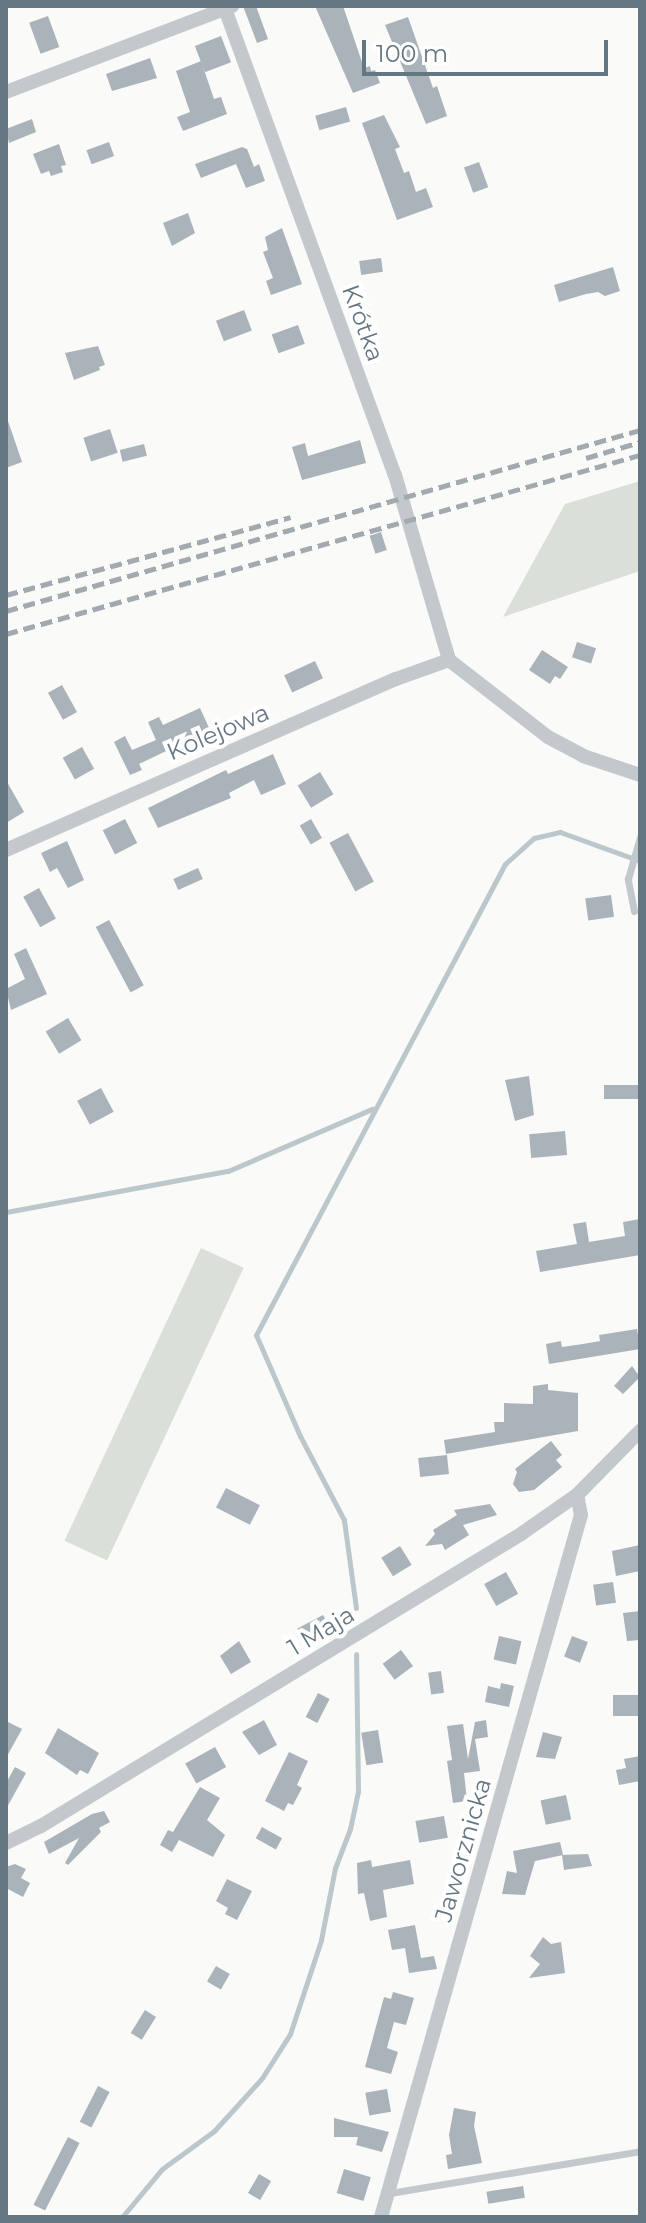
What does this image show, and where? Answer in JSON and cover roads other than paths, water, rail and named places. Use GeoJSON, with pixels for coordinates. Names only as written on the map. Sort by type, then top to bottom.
{"type":"FeatureCollection","features":[{"type":"Feature","properties":{"kind":"street"},"geometry":{"type":"LineString","coordinates":[[6,92],[227,7]]}},
{"type":"Feature","properties":{"kind":"street","name":"Krótka"},"geometry":{"type":"LineString","coordinates":[[227,7],[395,475],[449,660]]}},
{"type":"Feature","properties":{"kind":"street"},"geometry":{"type":"LineString","coordinates":[[449,660],[548,737],[583,756],[640,775]]}},
{"type":"Feature","properties":{"kind":"street","name":"Kolejowa"},"geometry":{"type":"LineString","coordinates":[[6,850],[382,685],[449,660]]}},
{"type":"Feature","properties":{"kind":"street","name":"1 Maja"},"geometry":{"type":"LineString","coordinates":[[6,1843],[41,1826],[521,1534],[577,1495],[640,1431]]}},
{"type":"Feature","properties":{"kind":"street","name":"Jaworznicka"},"geometry":{"type":"LineString","coordinates":[[381,2217],[581,1515],[577,1495]]}},
{"type":"Feature","properties":{"kind":"lane"},"geometry":{"type":"LineString","coordinates":[[634,911],[628,890],[640,837]]}},
{"type":"Feature","properties":{"kind":"lane"},"geometry":{"type":"LineString","coordinates":[[387,2193],[640,2151]]}},
{"type":"Feature","properties":{"kind":"waterway"},"geometry":{"type":"LineString","coordinates":[[356,1608],[344,1520],[300,1436],[256,1335],[505,864],[534,838],[560,832],[640,861]]}},
{"type":"Feature","properties":{"kind":"waterway"},"geometry":{"type":"LineString","coordinates":[[6,1212],[228,1171],[372,1109]]}},
{"type":"Feature","properties":{"kind":"waterway"},"geometry":{"type":"LineString","coordinates":[[122,2217],[162,2169],[214,2131],[262,2078],[290,2034],[321,1940],[335,1868],[350,1829],[358,1791],[356,1654]]}},
{"type":"Feature","properties":{"kind":"railway"},"geometry":{"type":"LineString","coordinates":[[6,611],[640,430]]}},
{"type":"Feature","properties":{"kind":"railway"},"geometry":{"type":"LineString","coordinates":[[586,458],[640,442]]}},
{"type":"Feature","properties":{"kind":"railway"},"geometry":{"type":"LineString","coordinates":[[6,634],[640,455]]}},
{"type":"Feature","properties":{"kind":"railway"},"geometry":{"type":"LineString","coordinates":[[6,595],[291,517]]}}]}
